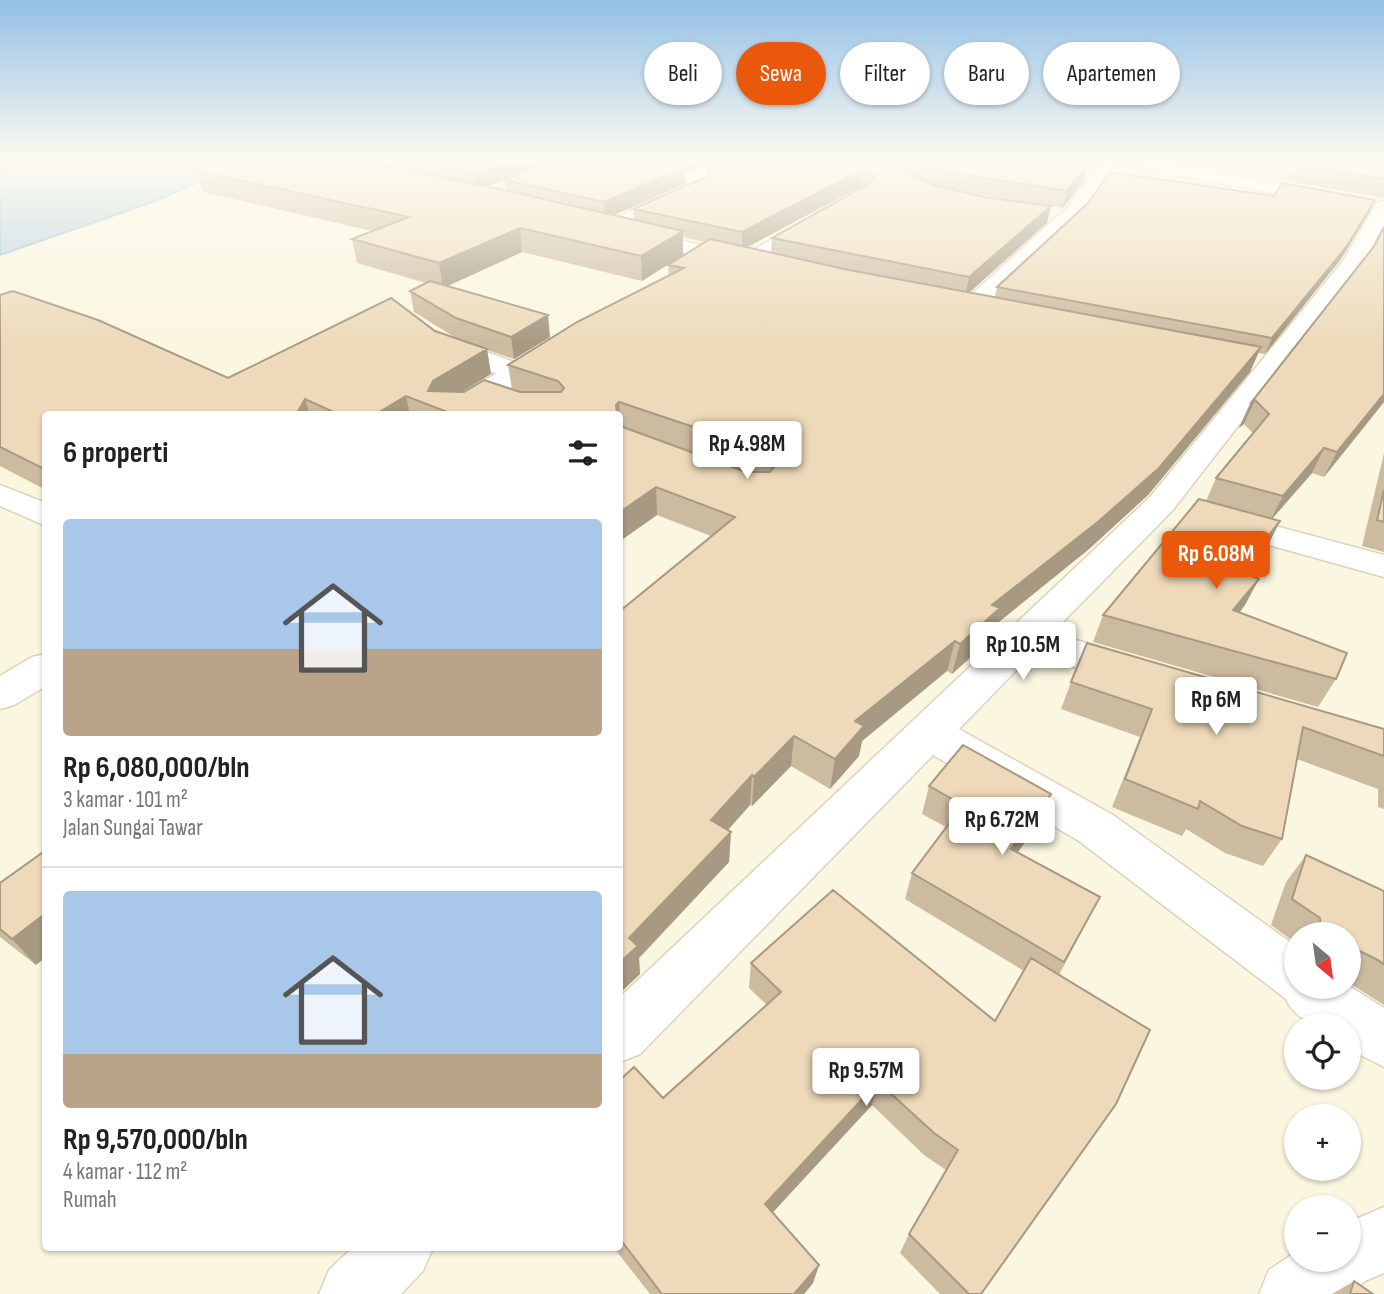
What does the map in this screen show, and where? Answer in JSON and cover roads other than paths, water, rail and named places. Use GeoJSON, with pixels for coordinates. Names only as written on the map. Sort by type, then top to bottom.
{"type":"FeatureCollection","features":[{"type":"Feature","properties":{"kind":"street"},"geometry":{"type":"LineString","coordinates":[[611,223],[600,228],[772,266]]}},
{"type":"Feature","properties":{"kind":"street"},"geometry":{"type":"LineString","coordinates":[[746,260],[808,223]]}},
{"type":"Feature","properties":{"kind":"street"},"geometry":{"type":"LineString","coordinates":[[972,306],[1055,223]]}},
{"type":"Feature","properties":{"kind":"street"},"geometry":{"type":"LineString","coordinates":[[623,1032],[1161,504],[1259,363],[1354,258],[1371,223]]}},
{"type":"Feature","properties":{"kind":"street"},"geometry":{"type":"LineString","coordinates":[[674,274],[708,252]]}},
{"type":"Feature","properties":{"kind":"street"},"geometry":{"type":"LineString","coordinates":[[947,301],[996,311]]}},
{"type":"Feature","properties":{"kind":"street"},"geometry":{"type":"LineString","coordinates":[[419,326],[450,348],[516,372]]}},
{"type":"Feature","properties":{"kind":"street"},"geometry":{"type":"LineString","coordinates":[[455,411],[573,337]]}},
{"type":"Feature","properties":{"kind":"street"},"geometry":{"type":"LineString","coordinates":[[486,392],[512,401]]}},
{"type":"Feature","properties":{"kind":"street"},"geometry":{"type":"LineString","coordinates":[[0,494],[42,514]]}},
{"type":"Feature","properties":{"kind":"street"},"geometry":{"type":"LineString","coordinates":[[1161,504],[1384,566]]}},
{"type":"Feature","properties":{"kind":"street"},"geometry":{"type":"LineString","coordinates":[[1024,638],[1166,681]]}},
{"type":"Feature","properties":{"kind":"street"},"geometry":{"type":"LineString","coordinates":[[0,695],[42,669]]}},
{"type":"Feature","properties":{"kind":"street"},"geometry":{"type":"LineString","coordinates":[[929,732],[1096,828],[1284,968]]}},
{"type":"Feature","properties":{"kind":"street"},"geometry":{"type":"LineString","coordinates":[[1323,999],[1384,1040]]}},
{"type":"Feature","properties":{"kind":"street"},"geometry":{"type":"LineString","coordinates":[[1361,1250],[1384,1240]]}},
{"type":"Feature","properties":{"kind":"street"},"geometry":{"type":"LineString","coordinates":[[353,1294],[397,1251]]}},
{"type":"Feature","properties":{"kind":"street"},"geometry":{"type":"LineString","coordinates":[[1293,1294],[1324,1272]]}},
{"type":"Feature","properties":{"kind":"water"},"geometry":{"type":"Polygon","coordinates":[[[0,223],[91,223],[0,255],[0,223]]]}}]}
